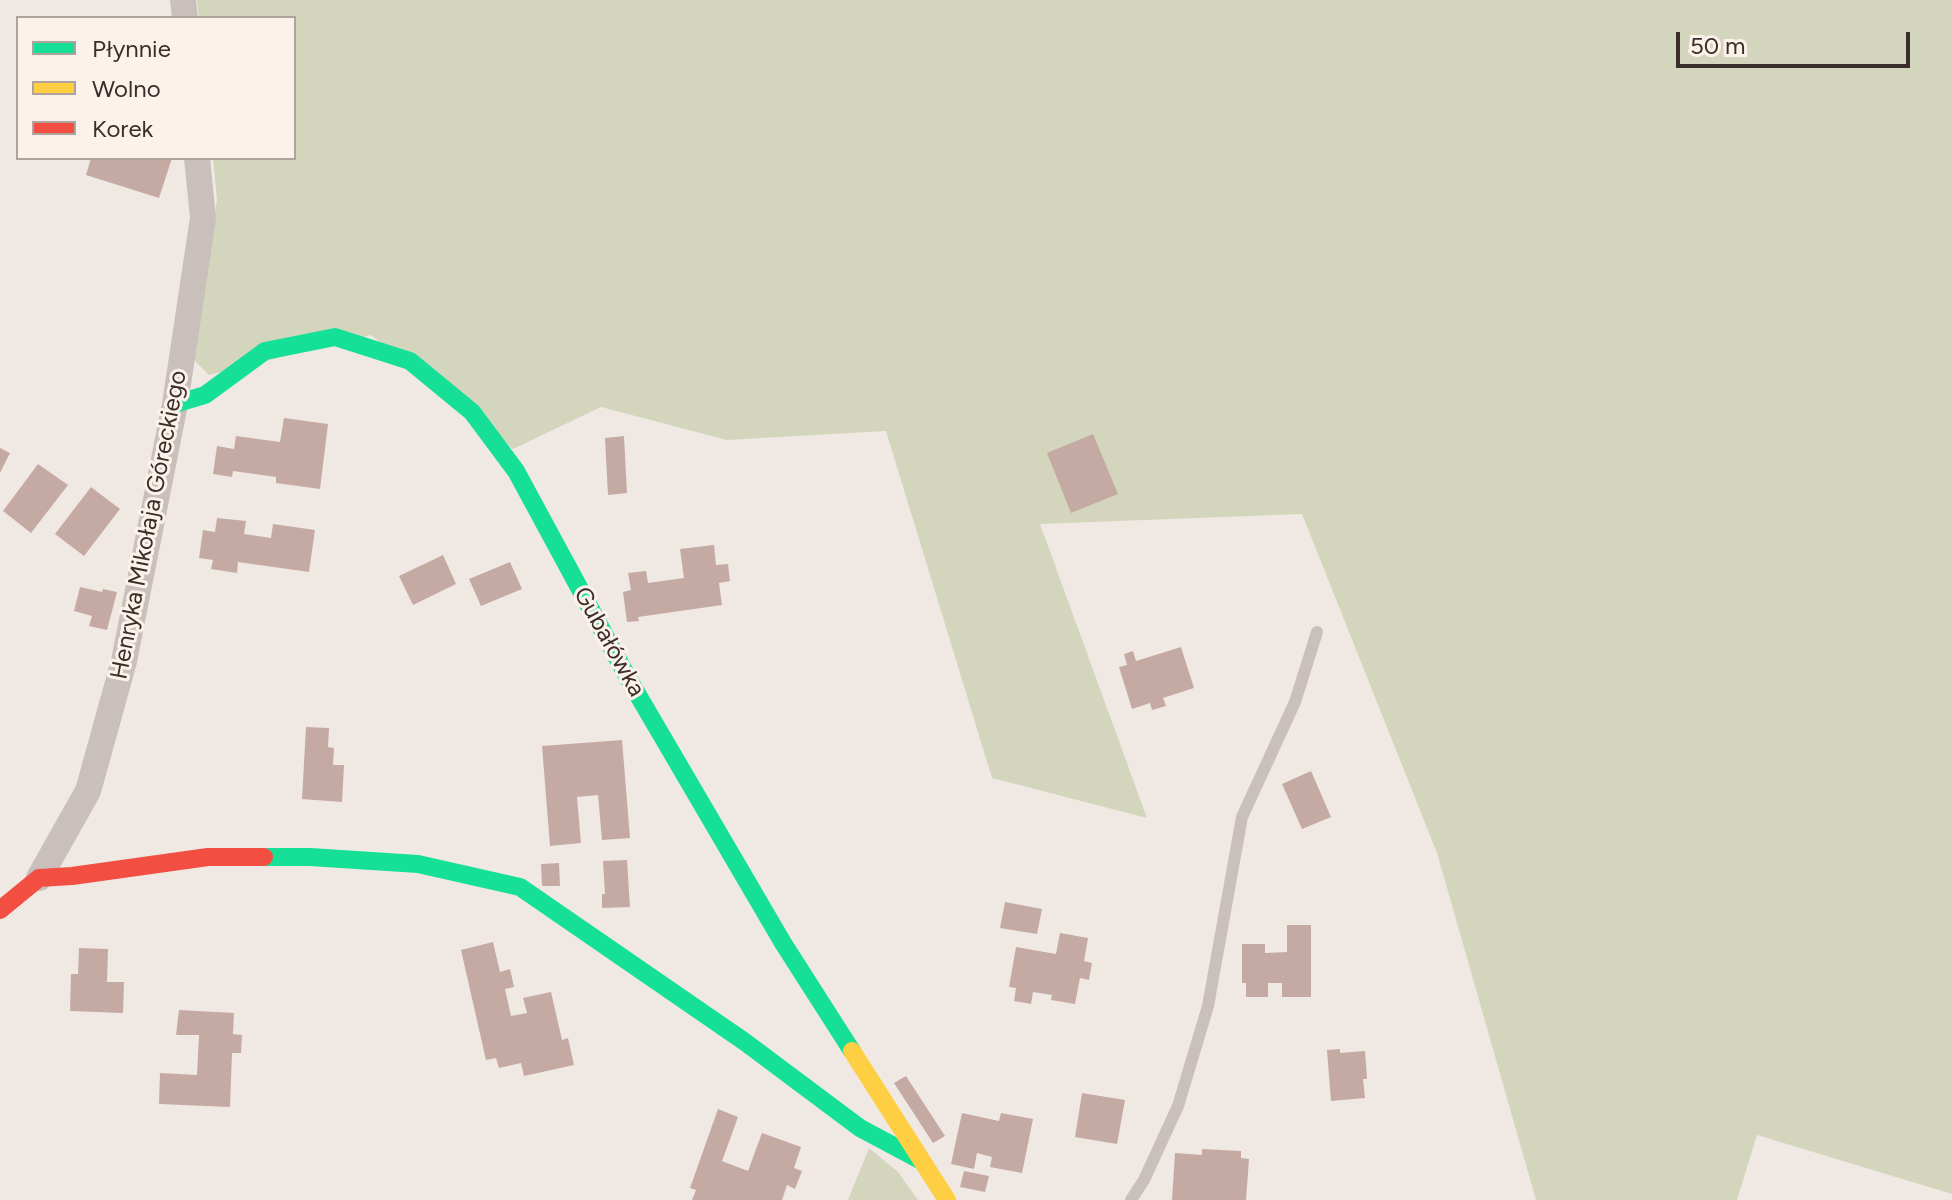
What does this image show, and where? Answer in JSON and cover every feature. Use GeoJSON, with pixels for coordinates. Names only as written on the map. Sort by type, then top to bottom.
{"type":"FeatureCollection","features":[{"type":"Feature","properties":{"kind":"street","name":"Henryka Mikołaja Góreckiego"},"geometry":{"type":"LineString","coordinates":[[39,878],[88,791],[124,661],[175,404],[203,218],[197,160]]}},
{"type":"Feature","properties":{"kind":"street","name":"Gubałówka"},"geometry":{"type":"LineString","coordinates":[[175,404],[205,395],[265,351],[335,337],[410,361],[472,412],[516,471],[628,678],[775,930],[947,1200]]}},
{"type":"Feature","properties":{"kind":"street","name":"Gubałówka"},"geometry":{"type":"LineString","coordinates":[[39,878],[208,857],[310,857],[418,864],[520,887],[745,1042],[860,1128],[920,1160]]}},
{"type":"Feature","properties":{"kind":"street"},"geometry":{"type":"LineString","coordinates":[[0,910],[39,878]]}},
{"type":"Feature","properties":{"kind":"lane"},"geometry":{"type":"LineString","coordinates":[[1131,1200],[1144,1180],[1178,1106],[1208,1006],[1242,817],[1295,702],[1317,632]]}},
{"type":"Feature","properties":{"kind":"green space"},"geometry":{"type":"Polygon","coordinates":[[[197,0],[1952,0],[1952,1194],[1757,1135],[1737,1200],[1536,1200],[1437,853],[1302,514],[1040,524],[1147,818],[992,778],[886,431],[727,440],[601,407],[513,449],[371,335],[209,375],[192,358],[217,200],[213,160],[296,160],[296,16],[199,16],[197,0]]]}},
{"type":"Feature","properties":{"kind":"green space"},"geometry":{"type":"Polygon","coordinates":[[[869,1148],[898,1172],[918,1200],[848,1200],[869,1148]]]}},
{"type":"Feature","properties":{"kind":"building"},"geometry":{"type":"Polygon","coordinates":[[[90,160],[171,160],[159,198],[86,175],[90,160]]]}},
{"type":"Feature","properties":{"kind":"building"},"geometry":{"type":"Polygon","coordinates":[[[284,418],[328,424],[320,489],[276,483],[276,477],[233,471],[232,477],[213,474],[217,446],[234,449],[236,436],[280,442],[284,418]]]}},
{"type":"Feature","properties":{"kind":"building"},"geometry":{"type":"Polygon","coordinates":[[[1093,434],[1118,494],[1071,513],[1047,453],[1093,434]]]}},
{"type":"Feature","properties":{"kind":"building"},"geometry":{"type":"Polygon","coordinates":[[[624,436],[627,493],[608,495],[605,438],[624,436]]]}},
{"type":"Feature","properties":{"kind":"building"},"geometry":{"type":"Polygon","coordinates":[[[0,448],[10,453],[0,473],[0,448]]]}},
{"type":"Feature","properties":{"kind":"building"},"geometry":{"type":"Polygon","coordinates":[[[38,464],[68,485],[31,533],[3,511],[38,464]]]}},
{"type":"Feature","properties":{"kind":"building"},"geometry":{"type":"Polygon","coordinates":[[[91,487],[120,509],[84,556],[55,534],[91,487]]]}},
{"type":"Feature","properties":{"kind":"building"},"geometry":{"type":"Polygon","coordinates":[[[217,518],[246,521],[244,534],[271,538],[273,524],[315,530],[309,572],[238,562],[237,573],[211,569],[213,560],[199,558],[203,530],[215,532],[217,518]]]}},
{"type":"Feature","properties":{"kind":"building"},"geometry":{"type":"Polygon","coordinates":[[[714,545],[716,565],[728,564],[730,581],[719,583],[722,605],[638,617],[639,621],[627,622],[623,592],[631,590],[628,573],[646,571],[648,583],[684,578],[680,549],[714,545]]]}},
{"type":"Feature","properties":{"kind":"building"},"geometry":{"type":"Polygon","coordinates":[[[443,555],[456,584],[413,605],[399,576],[443,555]]]}},
{"type":"Feature","properties":{"kind":"building"},"geometry":{"type":"Polygon","coordinates":[[[510,562],[522,589],[481,606],[469,579],[510,562]]]}},
{"type":"Feature","properties":{"kind":"building"},"geometry":{"type":"Polygon","coordinates":[[[80,587],[117,592],[107,630],[89,626],[92,616],[74,611],[80,587]]]}},
{"type":"Feature","properties":{"kind":"building"},"geometry":{"type":"Polygon","coordinates":[[[1181,647],[1194,688],[1163,698],[1166,706],[1152,710],[1150,703],[1132,709],[1119,667],[1127,665],[1124,654],[1133,651],[1136,661],[1181,647]]]}},
{"type":"Feature","properties":{"kind":"building"},"geometry":{"type":"Polygon","coordinates":[[[306,727],[329,728],[328,747],[334,748],[333,765],[344,765],[342,802],[302,799],[306,727]]]}},
{"type":"Feature","properties":{"kind":"building"},"geometry":{"type":"Polygon","coordinates":[[[622,740],[630,838],[602,840],[598,795],[577,797],[581,843],[550,846],[542,746],[622,740]]]}},
{"type":"Feature","properties":{"kind":"building"},"geometry":{"type":"Polygon","coordinates":[[[1311,771],[1331,817],[1302,829],[1282,784],[1311,771]]]}},
{"type":"Feature","properties":{"kind":"building"},"geometry":{"type":"Polygon","coordinates":[[[627,860],[630,907],[602,908],[602,894],[605,894],[603,861],[627,860]]]}},
{"type":"Feature","properties":{"kind":"building"},"geometry":{"type":"Polygon","coordinates":[[[559,863],[560,886],[542,886],[541,864],[559,863]]]}},
{"type":"Feature","properties":{"kind":"building"},"geometry":{"type":"Polygon","coordinates":[[[1005,902],[1042,909],[1037,934],[1000,928],[1005,902]]]}},
{"type":"Feature","properties":{"kind":"building"},"geometry":{"type":"Polygon","coordinates":[[[1287,925],[1311,925],[1311,997],[1282,997],[1282,983],[1268,983],[1268,997],[1246,997],[1246,983],[1242,983],[1242,944],[1265,944],[1265,953],[1287,952],[1287,925]]]}},
{"type":"Feature","properties":{"kind":"building"},"geometry":{"type":"Polygon","coordinates":[[[1060,933],[1088,938],[1084,961],[1092,963],[1089,980],[1080,978],[1075,1004],[1051,1000],[1052,995],[1033,992],[1031,1004],[1014,1001],[1016,988],[1009,987],[1016,947],[1056,954],[1060,933]]]}},
{"type":"Feature","properties":{"kind":"building"},"geometry":{"type":"Polygon","coordinates":[[[493,942],[500,972],[510,969],[514,987],[505,989],[511,1016],[527,1013],[523,998],[551,992],[562,1040],[568,1038],[574,1065],[524,1076],[521,1063],[499,1068],[496,1058],[486,1060],[461,950],[493,942]]]}},
{"type":"Feature","properties":{"kind":"building"},"geometry":{"type":"Polygon","coordinates":[[[79,948],[108,949],[107,982],[124,982],[123,1013],[70,1011],[71,974],[78,974],[79,948]]]}},
{"type":"Feature","properties":{"kind":"building"},"geometry":{"type":"Polygon","coordinates":[[[179,1010],[234,1013],[233,1034],[242,1035],[241,1053],[232,1053],[230,1107],[159,1104],[160,1073],[197,1075],[199,1035],[176,1035],[179,1010]]]}},
{"type":"Feature","properties":{"kind":"building"},"geometry":{"type":"Polygon","coordinates":[[[1340,1049],[1340,1053],[1365,1051],[1365,1098],[1331,1101],[1327,1050],[1340,1049]]]}},
{"type":"Feature","properties":{"kind":"building"},"geometry":{"type":"Polygon","coordinates":[[[906,1076],[945,1136],[933,1143],[894,1083],[906,1076]]]}},
{"type":"Feature","properties":{"kind":"building"},"geometry":{"type":"Polygon","coordinates":[[[1082,1093],[1125,1100],[1117,1144],[1075,1137],[1082,1093]]]}},
{"type":"Feature","properties":{"kind":"building"},"geometry":{"type":"Polygon","coordinates":[[[718,1109],[738,1117],[722,1161],[748,1171],[762,1133],[801,1147],[794,1168],[802,1171],[795,1189],[787,1185],[782,1200],[692,1200],[696,1190],[690,1188],[718,1109]]]}},
{"type":"Feature","properties":{"kind":"building"},"geometry":{"type":"Polygon","coordinates":[[[962,1113],[999,1121],[1001,1113],[1033,1119],[1022,1173],[990,1167],[992,1157],[977,1153],[974,1169],[951,1164],[962,1113]]]}},
{"type":"Feature","properties":{"kind":"building"},"geometry":{"type":"Polygon","coordinates":[[[1202,1149],[1241,1151],[1241,1158],[1249,1159],[1246,1200],[1172,1200],[1175,1153],[1202,1155],[1202,1149]]]}},
{"type":"Feature","properties":{"kind":"building"},"geometry":{"type":"Polygon","coordinates":[[[964,1171],[989,1176],[985,1192],[960,1187],[964,1171]]]}},
{"type":"Feature","properties":{"kind":"traffic: fast"},"geometry":{"type":"LineString","coordinates":[[175,404],[205,395],[265,351],[335,337],[410,361],[472,412],[516,471],[628,678],[783,943],[852,1051]]}},
{"type":"Feature","properties":{"kind":"traffic: fast"},"geometry":{"type":"LineString","coordinates":[[264,857],[418,864],[520,887],[745,1042],[860,1128],[920,1160]]}},
{"type":"Feature","properties":{"kind":"traffic: slow"},"geometry":{"type":"LineString","coordinates":[[852,1051],[947,1200]]}},
{"type":"Feature","properties":{"kind":"traffic: jam"},"geometry":{"type":"LineString","coordinates":[[0,910],[39,878],[208,857],[264,857]]}}]}
